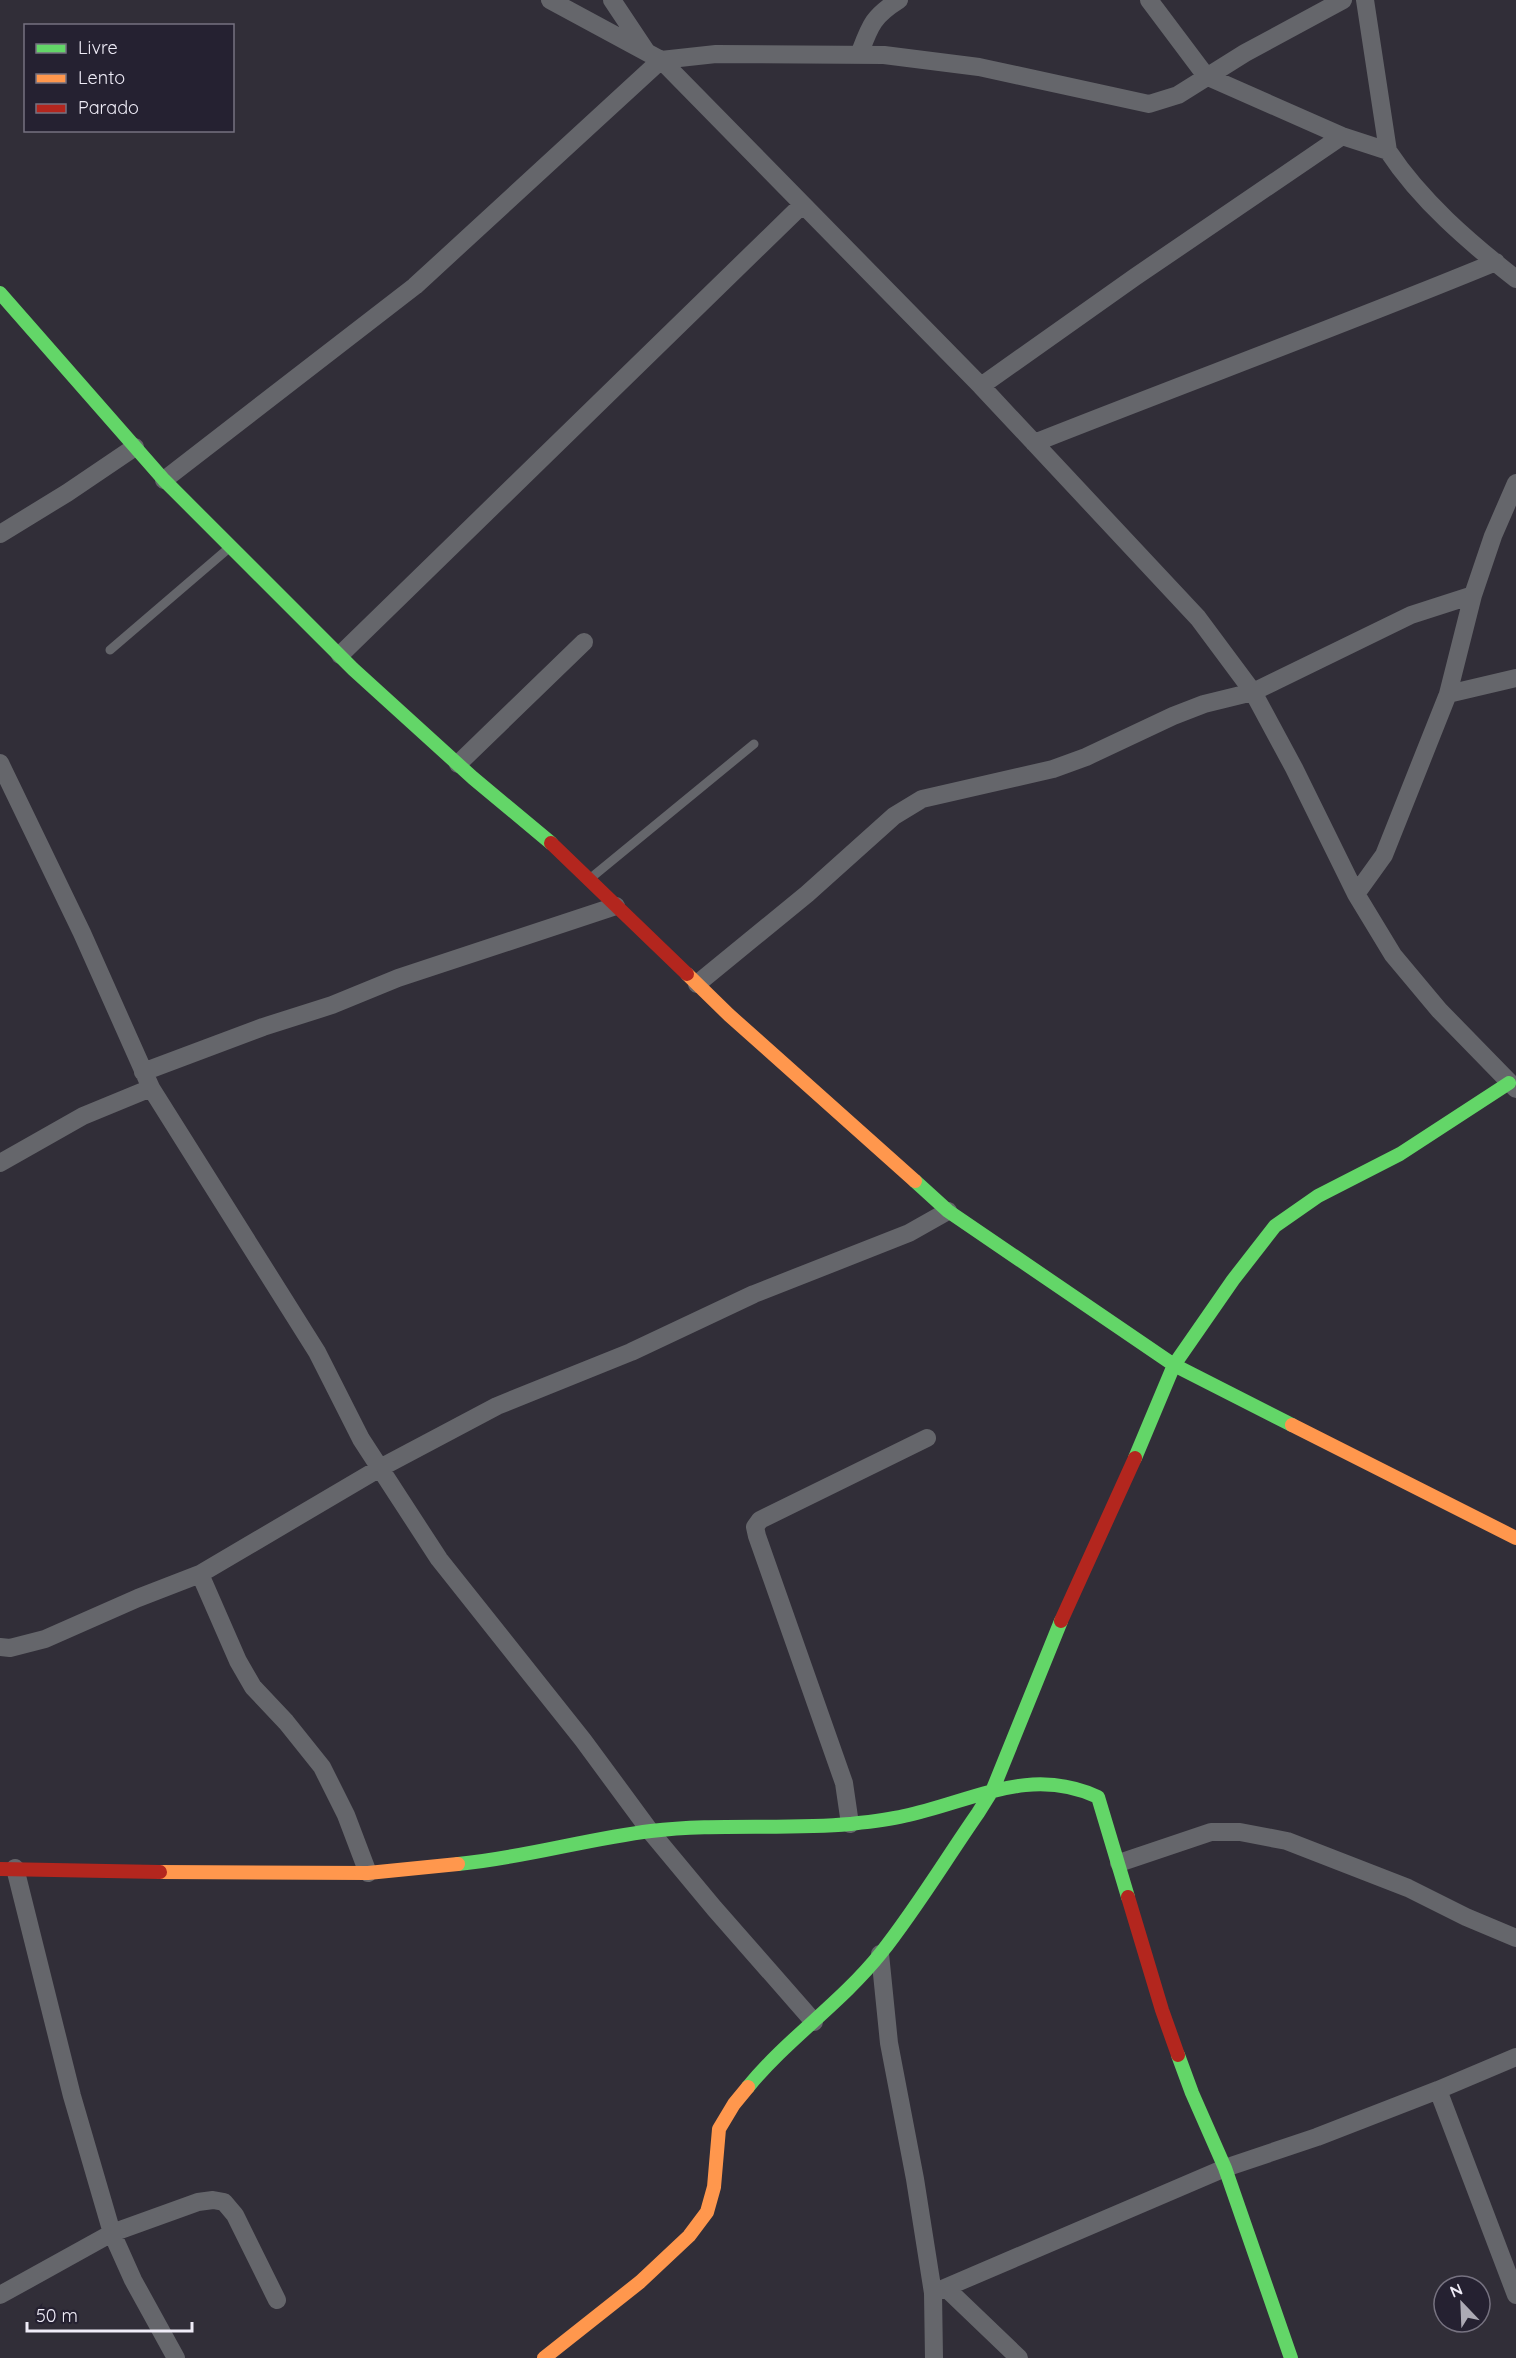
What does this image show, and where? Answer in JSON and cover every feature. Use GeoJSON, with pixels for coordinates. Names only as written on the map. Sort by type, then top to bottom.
{"type":"FeatureCollection","features":[{"type":"Feature","properties":{"kind":"street"},"geometry":{"type":"LineString","coordinates":[[543,2358],[640,2282],[689,2236],[707,2212],[714,2187],[719,2129],[734,2104],[765,2066],[814,2022],[880,1954],[978,1813],[993,1789],[1055,1633],[1135,1459],[1174,1365],[1233,1280],[1275,1226],[1318,1196],[1400,1154],[1513,1086],[1439,1010],[1393,955],[1356,894],[1294,768],[1253,692],[1198,618],[981,386],[654,56],[612,0]]}},
{"type":"Feature","properties":{"kind":"street"},"geometry":{"type":"LineString","coordinates":[[859,55],[870,27],[880,12],[900,0]]}},
{"type":"Feature","properties":{"kind":"street"},"geometry":{"type":"LineString","coordinates":[[1149,0],[1206,76],[1342,136],[1388,151]]}},
{"type":"Feature","properties":{"kind":"street"},"geometry":{"type":"LineString","coordinates":[[554,1],[654,56],[884,55],[979,67],[1149,104],[1178,94],[1343,0]]}},
{"type":"Feature","properties":{"kind":"street"},"geometry":{"type":"LineString","coordinates":[[1365,0],[1388,151],[1399,168],[1442,216],[1516,279]]}},
{"type":"Feature","properties":{"kind":"street"},"geometry":{"type":"LineString","coordinates":[[164,480],[415,286],[654,56]]}},
{"type":"Feature","properties":{"kind":"street"},"geometry":{"type":"LineString","coordinates":[[981,386],[1135,277],[1342,136]]}},
{"type":"Feature","properties":{"kind":"street"},"geometry":{"type":"LineString","coordinates":[[340,656],[802,205]]}},
{"type":"Feature","properties":{"kind":"street"},"geometry":{"type":"LineString","coordinates":[[1034,443],[1496,262]]}},
{"type":"Feature","properties":{"kind":"street"},"geometry":{"type":"LineString","coordinates":[[0,293],[164,480],[381,696],[591,878],[616,906],[697,984],[948,1211],[1174,1365],[1516,1538]]}},
{"type":"Feature","properties":{"kind":"street"},"geometry":{"type":"LineString","coordinates":[[0,534],[67,493],[135,447]]}},
{"type":"Feature","properties":{"kind":"street"},"geometry":{"type":"LineString","coordinates":[[1356,894],[1384,855],[1448,694],[1473,595],[1493,536],[1516,483]]}},
{"type":"Feature","properties":{"kind":"street"},"geometry":{"type":"LineString","coordinates":[[697,984],[807,894],[894,816],[922,799],[1053,769],[1086,757],[1173,716],[1204,704],[1253,692],[1411,615],[1473,595]]}},
{"type":"Feature","properties":{"kind":"street"},"geometry":{"type":"LineString","coordinates":[[458,764],[584,642]]}},
{"type":"Feature","properties":{"kind":"street"},"geometry":{"type":"LineString","coordinates":[[1448,694],[1516,678]]}},
{"type":"Feature","properties":{"kind":"street"},"geometry":{"type":"LineString","coordinates":[[0,763],[82,933],[147,1080],[316,1352],[361,1439],[439,1559],[582,1740],[650,1831],[814,2022]]}},
{"type":"Feature","properties":{"kind":"street"},"geometry":{"type":"LineString","coordinates":[[0,1163],[147,1080],[263,1027],[332,1005],[398,978],[616,906]]}},
{"type":"Feature","properties":{"kind":"street"},"geometry":{"type":"LineString","coordinates":[[0,1647],[10,1648],[45,1639],[138,1598],[200,1574],[380,1468],[497,1406],[631,1352],[754,1294],[909,1233],[948,1211]]}},
{"type":"Feature","properties":{"kind":"street"},"geometry":{"type":"LineString","coordinates":[[850,1824],[844,1783],[757,1536],[756,1527],[760,1520],[927,1438]]}},
{"type":"Feature","properties":{"kind":"street"},"geometry":{"type":"LineString","coordinates":[[200,1574],[237,1661],[253,1687],[286,1722],[322,1767],[346,1815],[368,1873]]}},
{"type":"Feature","properties":{"kind":"street"},"geometry":{"type":"LineString","coordinates":[[176,2358],[133,2280],[112,2233],[7,1869],[368,1873],[469,1863],[650,1831],[701,1827],[850,1824],[906,1816],[993,1789],[1052,1784],[1079,1788],[1098,1797],[1162,2010],[1192,2093],[1225,2168],[1291,2358]]}},
{"type":"Feature","properties":{"kind":"street"},"geometry":{"type":"LineString","coordinates":[[1119,1863],[1211,1832],[1240,1832],[1287,1841],[1408,1888],[1466,1917],[1516,1938]]}},
{"type":"Feature","properties":{"kind":"street"},"geometry":{"type":"LineString","coordinates":[[880,1954],[889,2043],[915,2179],[940,2291],[933,2358]]}},
{"type":"Feature","properties":{"kind":"street"},"geometry":{"type":"LineString","coordinates":[[940,2291],[1225,2168],[1317,2137],[1516,2057]]}},
{"type":"Feature","properties":{"kind":"street"},"geometry":{"type":"LineString","coordinates":[[1438,2090],[1516,2295]]}},
{"type":"Feature","properties":{"kind":"street"},"geometry":{"type":"LineString","coordinates":[[0,2295],[112,2233],[198,2202],[213,2200],[224,2202],[235,2215],[278,2300]]}},
{"type":"Feature","properties":{"kind":"street"},"geometry":{"type":"LineString","coordinates":[[940,2291],[1018,2358]]}},
{"type":"Feature","properties":{"kind":"lane"},"geometry":{"type":"LineString","coordinates":[[110,650],[231,547]]}},
{"type":"Feature","properties":{"kind":"lane"},"geometry":{"type":"LineString","coordinates":[[591,878],[753,744]]}},
{"type":"Feature","properties":{"kind":"traffic: fast"},"geometry":{"type":"LineString","coordinates":[[0,293],[164,480],[353,669],[473,778],[551,843]]}},
{"type":"Feature","properties":{"kind":"traffic: fast"},"geometry":{"type":"LineString","coordinates":[[1135,1458],[1174,1365],[1233,1280],[1275,1226],[1318,1196],[1400,1154],[1509,1083]]}},
{"type":"Feature","properties":{"kind":"traffic: fast"},"geometry":{"type":"LineString","coordinates":[[915,1181],[948,1211],[1174,1365],[1292,1425]]}},
{"type":"Feature","properties":{"kind":"traffic: fast"},"geometry":{"type":"LineString","coordinates":[[748,2087],[865,1971],[894,1936],[931,1884],[993,1789],[1061,1621]]}},
{"type":"Feature","properties":{"kind":"traffic: fast"},"geometry":{"type":"LineString","coordinates":[[458,1864],[651,1831],[701,1827],[825,1826],[877,1821],[929,1810],[1000,1789],[1048,1784],[1073,1788],[1098,1797],[1128,1897]]}},
{"type":"Feature","properties":{"kind":"traffic: fast"},"geometry":{"type":"LineString","coordinates":[[1178,2055],[1225,2168],[1291,2358]]}},
{"type":"Feature","properties":{"kind":"traffic: slow"},"geometry":{"type":"LineString","coordinates":[[687,974],[729,1015],[915,1181]]}},
{"type":"Feature","properties":{"kind":"traffic: slow"},"geometry":{"type":"LineString","coordinates":[[1292,1425],[1516,1538]]}},
{"type":"Feature","properties":{"kind":"traffic: slow"},"geometry":{"type":"LineString","coordinates":[[160,1872],[368,1873],[458,1864]]}},
{"type":"Feature","properties":{"kind":"traffic: slow"},"geometry":{"type":"LineString","coordinates":[[544,2358],[640,2282],[689,2236],[707,2212],[714,2187],[719,2129],[734,2104],[748,2087]]}},
{"type":"Feature","properties":{"kind":"traffic: jam"},"geometry":{"type":"LineString","coordinates":[[551,843],[687,974]]}},
{"type":"Feature","properties":{"kind":"traffic: jam"},"geometry":{"type":"LineString","coordinates":[[1061,1621],[1135,1458]]}},
{"type":"Feature","properties":{"kind":"traffic: jam"},"geometry":{"type":"LineString","coordinates":[[0,1869],[160,1872]]}},
{"type":"Feature","properties":{"kind":"traffic: jam"},"geometry":{"type":"LineString","coordinates":[[1128,1897],[1178,2055]]}}]}
